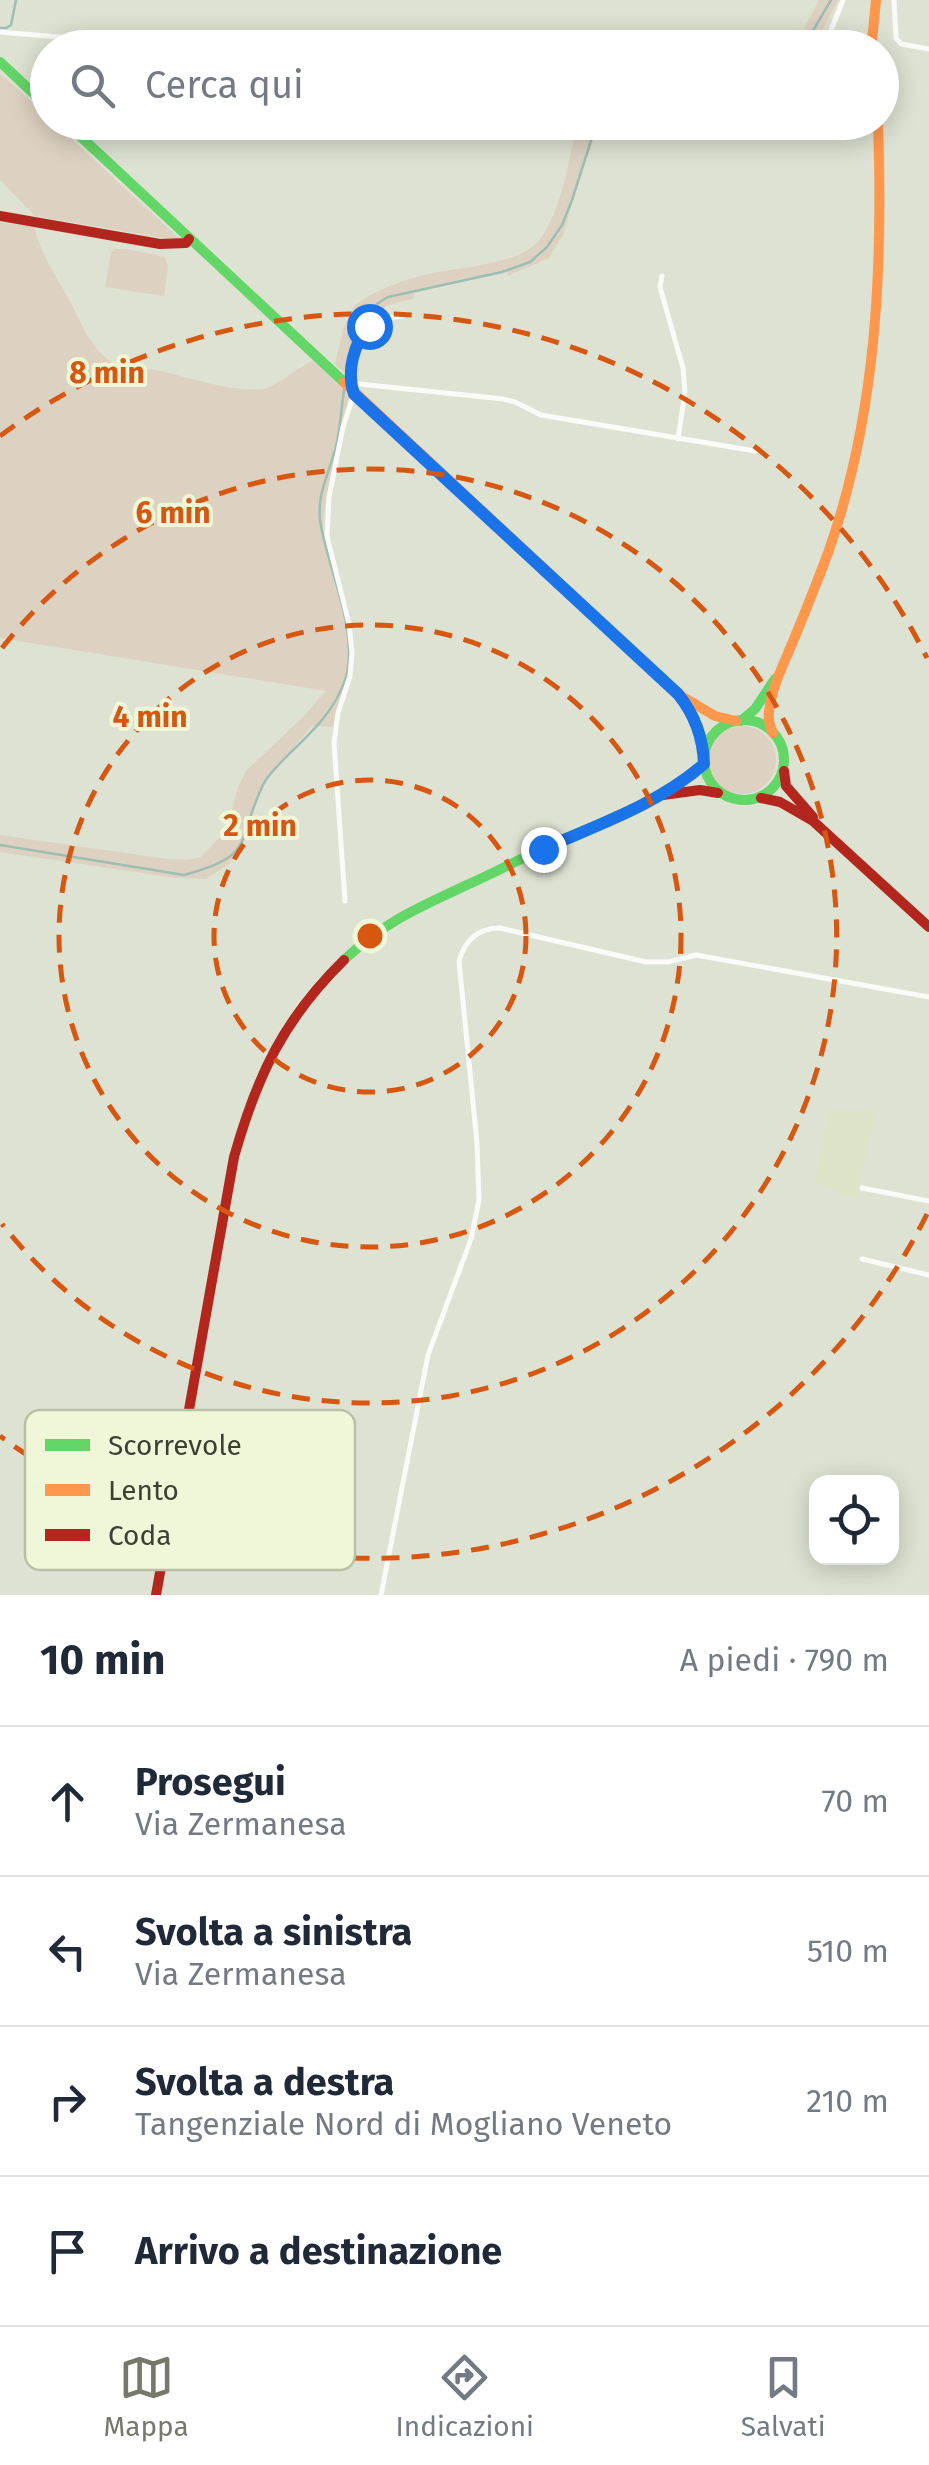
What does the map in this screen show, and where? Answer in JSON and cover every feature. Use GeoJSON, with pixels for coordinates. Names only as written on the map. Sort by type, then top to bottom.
{"type":"FeatureCollection","features":[{"type":"Feature","properties":{"kind":"main road"},"geometry":{"type":"LineString","coordinates":[[872,2],[872,30]]}},
{"type":"Feature","properties":{"kind":"main road"},"geometry":{"type":"LineString","coordinates":[[0,62],[30,90]]}},
{"type":"Feature","properties":{"kind":"main road"},"geometry":{"type":"LineString","coordinates":[[83,140],[678,694],[715,716],[753,722],[774,734]]}},
{"type":"Feature","properties":{"kind":"main road"},"geometry":{"type":"LineString","coordinates":[[879,140],[880,289],[863,423],[840,516],[783,666],[769,721],[780,743],[786,786],[822,828],[929,928]]}},
{"type":"Feature","properties":{"kind":"main road"},"geometry":{"type":"LineString","coordinates":[[0,216],[160,244],[186,243],[189,239]]}},
{"type":"Feature","properties":{"kind":"main road"},"geometry":{"type":"LineString","coordinates":[[189,1410],[234,1156],[250,1103],[271,1054],[289,1025],[339,966],[387,924],[664,796],[704,761],[714,735],[755,709],[783,666]]}},
{"type":"Feature","properties":{"kind":"main road"},"geometry":{"type":"LineString","coordinates":[[678,694],[698,727],[710,781],[723,794]]}},
{"type":"Feature","properties":{"kind":"main road"},"geometry":{"type":"LineString","coordinates":[[756,798],[775,786],[784,765]]}},
{"type":"Feature","properties":{"kind":"main road"},"geometry":{"type":"LineString","coordinates":[[664,796],[700,790],[734,799],[770,799],[786,804],[822,828]]}},
{"type":"Feature","properties":{"kind":"main road"},"geometry":{"type":"LineString","coordinates":[[156,1595],[160,1570]]}},
{"type":"Feature","properties":{"kind":"street"},"geometry":{"type":"LineString","coordinates":[[831,30],[843,0]]}},
{"type":"Feature","properties":{"kind":"street"},"geometry":{"type":"LineString","coordinates":[[894,0],[896,30]]}},
{"type":"Feature","properties":{"kind":"street"},"geometry":{"type":"LineString","coordinates":[[0,32],[30,35]]}},
{"type":"Feature","properties":{"kind":"street"},"geometry":{"type":"LineString","coordinates":[[899,42],[929,49]]}},
{"type":"Feature","properties":{"kind":"street"},"geometry":{"type":"LineString","coordinates":[[662,276],[660,288],[683,368],[685,392],[678,439]]}},
{"type":"Feature","properties":{"kind":"street"},"geometry":{"type":"LineString","coordinates":[[345,902],[334,743],[352,653],[327,523],[355,348],[378,319],[403,316]]}},
{"type":"Feature","properties":{"kind":"street"},"geometry":{"type":"LineString","coordinates":[[348,386],[503,399],[541,415],[755,451]]}},
{"type":"Feature","properties":{"kind":"street"},"geometry":{"type":"LineString","coordinates":[[381,1595],[428,1355],[470,1239],[478,1200],[477,1144],[459,961],[466,944],[479,932],[500,928],[646,962],[668,962],[696,955],[929,997]]}},
{"type":"Feature","properties":{"kind":"street"},"geometry":{"type":"LineString","coordinates":[[862,1188],[929,1202]]}},
{"type":"Feature","properties":{"kind":"street"},"geometry":{"type":"LineString","coordinates":[[862,1259],[929,1276]]}},
{"type":"Feature","properties":{"kind":"shaded area"},"geometry":{"type":"Polygon","coordinates":[[[819,0],[838,0],[823,30],[804,29],[819,0]]]}},
{"type":"Feature","properties":{"kind":"shaded area"},"geometry":{"type":"Polygon","coordinates":[[[0,73],[30,100],[30,140],[72,140],[180,239],[35,216],[0,180],[0,73]]]}},
{"type":"Feature","properties":{"kind":"shaded area"},"geometry":{"type":"Polygon","coordinates":[[[574,140],[593,140],[564,233],[549,258],[508,276],[507,270],[414,293],[413,299],[381,308],[364,322],[347,375],[335,364],[348,318],[367,297],[424,275],[503,260],[531,248],[548,227],[574,140]]]}},
{"type":"Feature","properties":{"kind":"shaded area"},"geometry":{"type":"Polygon","coordinates":[[[0,222],[34,227],[45,257],[87,334],[114,363],[256,390],[272,386],[313,360],[350,393],[323,525],[348,629],[349,653],[333,727],[312,726],[263,783],[244,842],[229,864],[206,879],[0,852],[0,835],[168,859],[201,857],[229,823],[246,771],[326,691],[0,638],[0,222]]]}},
{"type":"Feature","properties":{"kind":"shaded area"},"geometry":{"type":"Polygon","coordinates":[[[115,249],[165,257],[168,266],[164,296],[105,287],[111,252],[115,249]]]}},
{"type":"Feature","properties":{"kind":"shaded area"},"geometry":{"type":"Polygon","coordinates":[[[742,726],[766,736],[776,760],[766,784],[742,794],[718,784],[708,760],[718,736],[742,726]]]}},
{"type":"Feature","properties":{"kind":"shaded area"},"geometry":{"type":"Polygon","coordinates":[[[829,1109],[876,1111],[856,1199],[815,1183],[829,1109]]]}},
{"type":"Feature","properties":{"kind":"waterway"},"geometry":{"type":"LineString","coordinates":[[0,28],[11,25],[16,0]]}},
{"type":"Feature","properties":{"kind":"waterway"},"geometry":{"type":"LineString","coordinates":[[813,30],[831,0]]}},
{"type":"Feature","properties":{"kind":"waterway"},"geometry":{"type":"LineString","coordinates":[[346,378],[360,322],[388,297],[502,272],[530,262],[547,247],[562,225],[591,140]]}},
{"type":"Feature","properties":{"kind":"waterway"},"geometry":{"type":"LineString","coordinates":[[0,845],[184,875],[224,861],[241,844],[265,781],[322,720],[346,677],[349,658],[345,619],[320,520],[322,491],[338,439],[345,385]]}},
{"type":"Feature","properties":{"kind":"traffic: fast"},"geometry":{"type":"LineString","coordinates":[[0,62],[30,90]]}},
{"type":"Feature","properties":{"kind":"traffic: fast"},"geometry":{"type":"LineString","coordinates":[[84,140],[344,382]]}},
{"type":"Feature","properties":{"kind":"traffic: fast"},"geometry":{"type":"LineString","coordinates":[[741,721],[755,709],[775,679]]}},
{"type":"Feature","properties":{"kind":"traffic: fast"},"geometry":{"type":"LineString","coordinates":[[744,720],[759,723],[772,732],[781,745],[784,760],[781,775],[772,788],[759,797],[744,800],[729,797],[716,788],[707,775],[704,760],[707,745],[716,732],[729,723],[744,720]]}},
{"type":"Feature","properties":{"kind":"traffic: fast"},"geometry":{"type":"LineString","coordinates":[[344,960],[403,916],[636,807],[704,764]]}},
{"type":"Feature","properties":{"kind":"traffic: slow"},"geometry":{"type":"LineString","coordinates":[[873,30],[876,0]]}},
{"type":"Feature","properties":{"kind":"traffic: slow"},"geometry":{"type":"LineString","coordinates":[[773,733],[769,717],[773,692],[828,553],[844,501],[867,394],[877,286],[878,140]]}},
{"type":"Feature","properties":{"kind":"traffic: slow"},"geometry":{"type":"LineString","coordinates":[[344,382],[678,694],[715,716],[736,721]]}},
{"type":"Feature","properties":{"kind":"traffic: slow"},"geometry":{"type":"LineString","coordinates":[[684,702],[698,727],[703,748]]}},
{"type":"Feature","properties":{"kind":"traffic: jam"},"geometry":{"type":"LineString","coordinates":[[0,216],[160,244],[186,243],[189,239]]}},
{"type":"Feature","properties":{"kind":"traffic: jam"},"geometry":{"type":"LineString","coordinates":[[784,771],[786,786],[813,817]]}},
{"type":"Feature","properties":{"kind":"traffic: jam"},"geometry":{"type":"LineString","coordinates":[[663,795],[700,790],[718,793]]}},
{"type":"Feature","properties":{"kind":"traffic: jam"},"geometry":{"type":"LineString","coordinates":[[761,798],[780,802],[813,821],[929,927]]}},
{"type":"Feature","properties":{"kind":"traffic: jam"},"geometry":{"type":"LineString","coordinates":[[189,1410],[234,1157],[252,1100],[288,1027],[344,960]]}},
{"type":"Feature","properties":{"kind":"traffic: jam"},"geometry":{"type":"LineString","coordinates":[[156,1595],[160,1570]]}},
{"type":"Feature","properties":{"kind":"route"},"geometry":{"type":"LineString","coordinates":[[369,326],[355,348],[350,383],[354,394],[678,694],[703,742],[704,764],[664,796],[543,849]]}}]}
